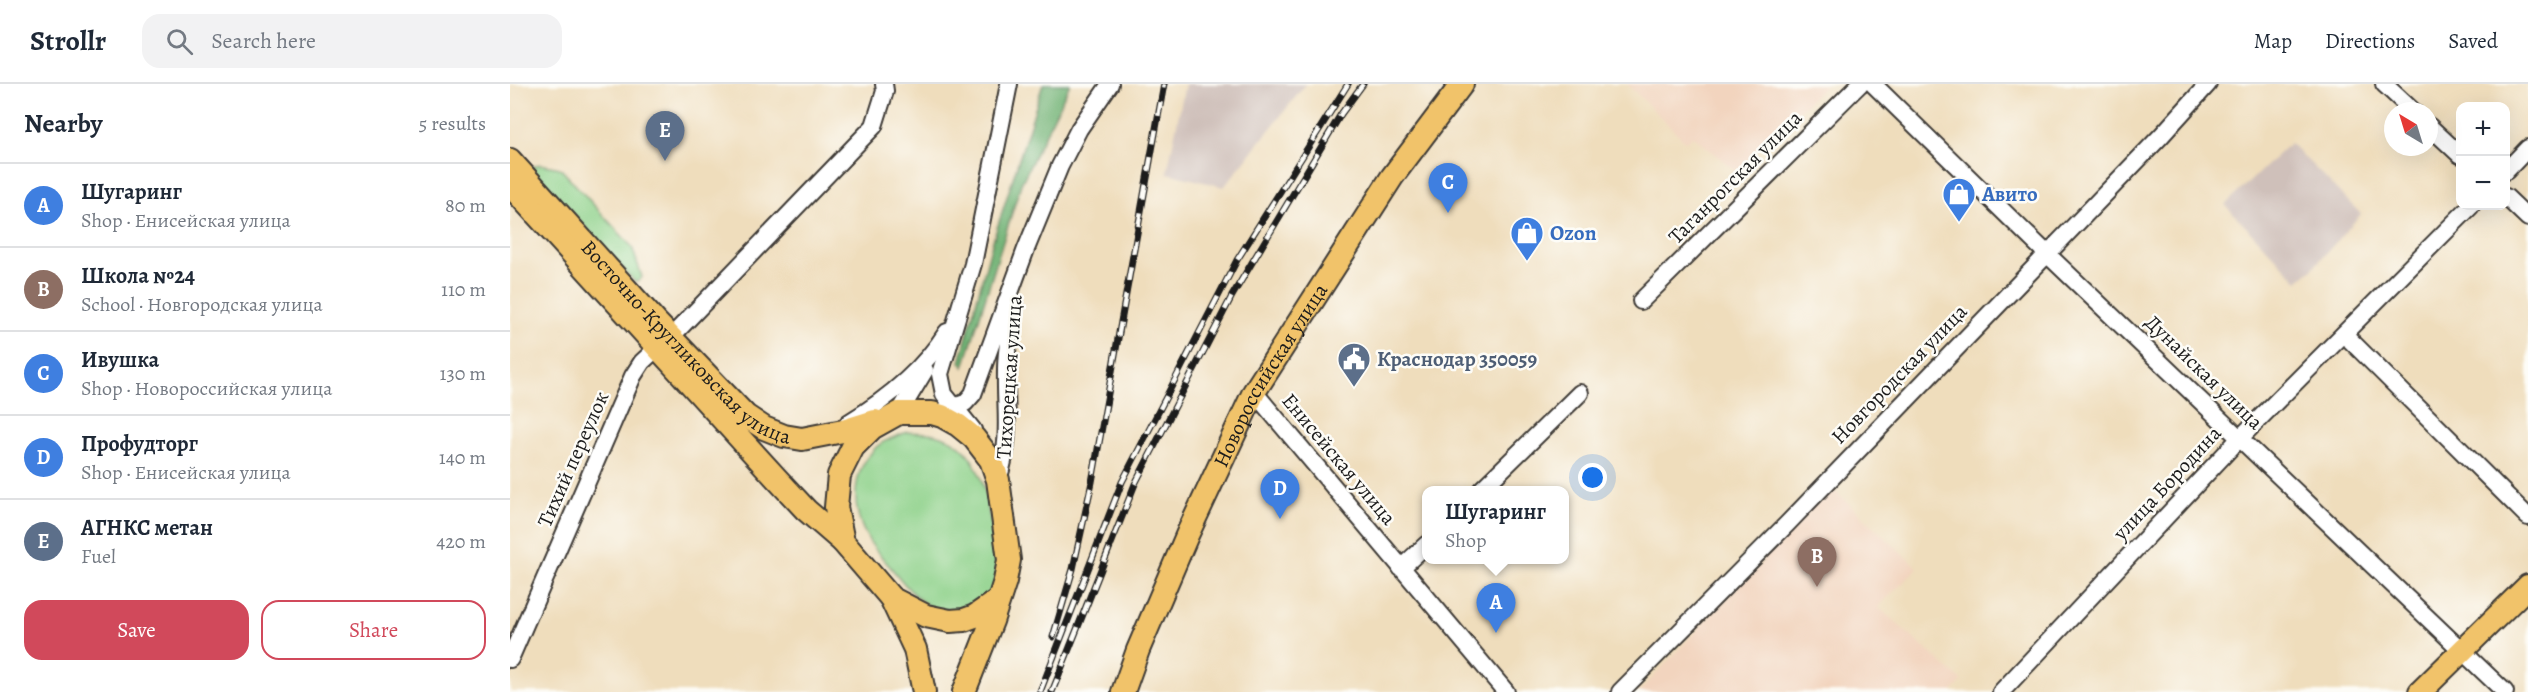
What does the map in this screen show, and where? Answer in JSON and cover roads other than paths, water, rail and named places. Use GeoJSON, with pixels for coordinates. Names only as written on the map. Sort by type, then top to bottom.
{"type":"FeatureCollection","features":[{"type":"Feature","properties":{"kind":"main road","name":"Новороссийская улица"},"geometry":{"type":"LineString","coordinates":[[1123,692],[1138,650],[1184,543],[1254,392],[1392,177],[1462,84]]}},
{"type":"Feature","properties":{"kind":"main road","name":"Восточно-Кругликовская улица"},"geometry":{"type":"LineString","coordinates":[[510,160],[806,510],[843,542]]}},
{"type":"Feature","properties":{"kind":"main road","name":"Восточно-Кругликовская улица"},"geometry":{"type":"LineString","coordinates":[[510,185],[664,342],[746,416],[764,428],[784,436],[802,439],[830,434],[899,413]]}},
{"type":"Feature","properties":{"kind":"main road"},"geometry":{"type":"LineString","coordinates":[[924,692],[915,649],[891,598],[843,542],[836,507],[839,476],[853,447],[872,428],[899,413],[932,413],[958,425],[974,438],[994,470],[1009,560],[992,621],[964,692]]}},
{"type":"Feature","properties":{"kind":"main road"},"geometry":{"type":"LineString","coordinates":[[2420,692],[2528,586]]}},
{"type":"Feature","properties":{"kind":"main road"},"geometry":{"type":"LineString","coordinates":[[891,598],[926,616],[950,621],[975,616],[998,600]]}},
{"type":"Feature","properties":{"kind":"street","name":"Тихий переулок"},"geometry":{"type":"LineString","coordinates":[[510,659],[633,376],[642,362],[874,126],[885,91],[884,84]]}},
{"type":"Feature","properties":{"kind":"street"},"geometry":{"type":"LineString","coordinates":[[994,470],[978,435],[944,394],[940,374],[981,229],[1009,84]]}},
{"type":"Feature","properties":{"kind":"street","name":"Тихорецкая улица"},"geometry":{"type":"LineString","coordinates":[[955,408],[965,403],[978,385],[1017,274],[1060,166],[1079,129],[1110,84]]}},
{"type":"Feature","properties":{"kind":"street","name":"Таганрогская улица"},"geometry":{"type":"LineString","coordinates":[[1641,301],[1860,84]]}},
{"type":"Feature","properties":{"kind":"street","name":"Дунайская улица"},"geometry":{"type":"LineString","coordinates":[[1873,84],[2046,253],[2241,437],[2505,692]]}},
{"type":"Feature","properties":{"kind":"street","name":"Новгородская улица"},"geometry":{"type":"LineString","coordinates":[[1620,692],[1787,524],[2161,136],[2208,84]]}},
{"type":"Feature","properties":{"kind":"street"},"geometry":{"type":"LineString","coordinates":[[2384,84],[2403,102]]}},
{"type":"Feature","properties":{"kind":"street"},"geometry":{"type":"LineString","coordinates":[[2438,134],[2456,151]]}},
{"type":"Feature","properties":{"kind":"street"},"geometry":{"type":"LineString","coordinates":[[2510,166],[2528,148]]}},
{"type":"Feature","properties":{"kind":"street"},"geometry":{"type":"LineString","coordinates":[[2510,201],[2528,218]]}},
{"type":"Feature","properties":{"kind":"street","name":"улица Бородина"},"geometry":{"type":"LineString","coordinates":[[2001,692],[2241,437],[2467,210]]}},
{"type":"Feature","properties":{"kind":"street","name":"Тихорецкая улица"},"geometry":{"type":"LineString","coordinates":[[994,470],[1005,457],[1008,436],[1006,370],[1017,274]]}},
{"type":"Feature","properties":{"kind":"street"},"geometry":{"type":"LineString","coordinates":[[899,413],[957,315]]}},
{"type":"Feature","properties":{"kind":"street"},"geometry":{"type":"LineString","coordinates":[[2344,334],[2528,517]]}},
{"type":"Feature","properties":{"kind":"street"},"geometry":{"type":"LineString","coordinates":[[830,434],[871,409],[900,386],[930,355],[945,335]]}},
{"type":"Feature","properties":{"kind":"street","name":"Енисейская улица"},"geometry":{"type":"LineString","coordinates":[[1254,392],[1506,692]]}},
{"type":"Feature","properties":{"kind":"street"},"geometry":{"type":"LineString","coordinates":[[1485,486],[1580,393]]}},
{"type":"Feature","properties":{"kind":"street"},"geometry":{"type":"LineString","coordinates":[[932,413],[955,408]]}},
{"type":"Feature","properties":{"kind":"street"},"geometry":{"type":"LineString","coordinates":[[1401,568],[1422,549]]}},
{"type":"Feature","properties":{"kind":"railway"},"geometry":{"type":"LineString","coordinates":[[1053,637],[1073,569],[1092,482],[1164,84]]}},
{"type":"Feature","properties":{"kind":"railway"},"geometry":{"type":"LineString","coordinates":[[1040,692],[1122,482],[1237,260],[1348,84]]}},
{"type":"Feature","properties":{"kind":"railway"},"geometry":{"type":"LineString","coordinates":[[1052,692],[1135,484],[1232,296],[1341,114],[1363,84]]}},
{"type":"Feature","properties":{"kind":"place","name":"АГНКС метан"},"geometry":{"type":"Point","coordinates":[665,161]}},
{"type":"Feature","properties":{"kind":"place","name":"Ивушка"},"geometry":{"type":"Point","coordinates":[1448,213]}},
{"type":"Feature","properties":{"kind":"place","name":"Авито"},"geometry":{"type":"Point","coordinates":[1959,223]}},
{"type":"Feature","properties":{"kind":"place","name":"Ozon"},"geometry":{"type":"Point","coordinates":[1527,262]}},
{"type":"Feature","properties":{"kind":"place","name":"Краснодар 350059"},"geometry":{"type":"Point","coordinates":[1354,388]}},
{"type":"Feature","properties":{"kind":"place","name":"Профудторг"},"geometry":{"type":"Point","coordinates":[1280,519]}},
{"type":"Feature","properties":{"kind":"place","name":"Школа №24"},"geometry":{"type":"Point","coordinates":[1817,587]}},
{"type":"Feature","properties":{"kind":"place","name":"Шугаринг"},"geometry":{"type":"Point","coordinates":[1496,633]}}]}
